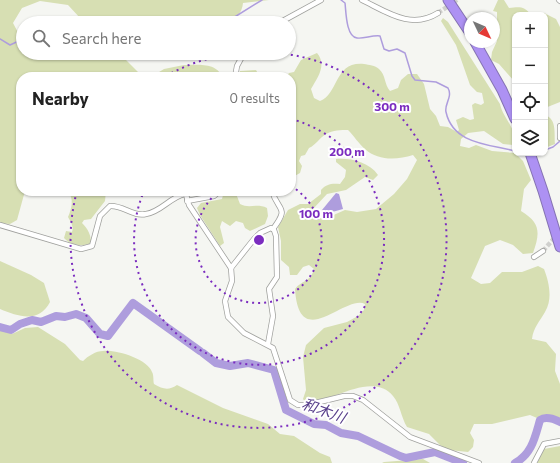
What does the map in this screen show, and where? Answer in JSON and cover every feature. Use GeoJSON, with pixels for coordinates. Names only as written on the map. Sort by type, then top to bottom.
{"type":"FeatureCollection","features":[{"type":"Feature","properties":{"kind":"highway"},"geometry":{"type":"LineString","coordinates":[[448,0],[464,24]]}},
{"type":"Feature","properties":{"kind":"highway"},"geometry":{"type":"LineString","coordinates":[[478,48],[502,90],[512,112]]}},
{"type":"Feature","properties":{"kind":"highway"},"geometry":{"type":"LineString","coordinates":[[531,156],[560,247]]}},
{"type":"Feature","properties":{"kind":"street"},"geometry":{"type":"LineString","coordinates":[[292,16],[321,0]]}},
{"type":"Feature","properties":{"kind":"street"},"geometry":{"type":"LineString","coordinates":[[362,0],[405,20],[424,20],[438,13]]}},
{"type":"Feature","properties":{"kind":"street"},"geometry":{"type":"LineString","coordinates":[[236,72],[240,60]]}},
{"type":"Feature","properties":{"kind":"street"},"geometry":{"type":"LineString","coordinates":[[560,126],[560,138]]}},
{"type":"Feature","properties":{"kind":"street"},"geometry":{"type":"LineString","coordinates":[[0,225],[81,249],[92,246],[100,216],[110,206],[119,206],[137,214],[148,214],[178,196]]}},
{"type":"Feature","properties":{"kind":"street"},"geometry":{"type":"LineString","coordinates":[[186,196],[187,201],[231,268],[232,281],[225,301],[228,317],[244,333],[268,344],[276,354],[288,398],[294,403],[307,405],[344,396],[358,397],[405,434],[479,463]]}},
{"type":"Feature","properties":{"kind":"street"},"geometry":{"type":"LineString","coordinates":[[187,201],[214,196]]}},
{"type":"Feature","properties":{"kind":"street"},"geometry":{"type":"LineString","coordinates":[[273,229],[282,214],[275,196]]}},
{"type":"Feature","properties":{"kind":"street"},"geometry":{"type":"LineString","coordinates":[[231,268],[260,233],[273,229]]}},
{"type":"Feature","properties":{"kind":"street"},"geometry":{"type":"LineString","coordinates":[[268,344],[273,316],[269,290],[277,277],[276,236],[273,229]]}},
{"type":"Feature","properties":{"kind":"street"},"geometry":{"type":"LineString","coordinates":[[534,257],[543,251]]}},
{"type":"Feature","properties":{"kind":"street"},"geometry":{"type":"LineString","coordinates":[[534,463],[544,444],[560,441]]}},
{"type":"Feature","properties":{"kind":"green space"},"geometry":{"type":"Polygon","coordinates":[[[0,0],[269,0],[243,3],[241,10],[237,16],[78,16],[68,5],[40,1],[22,8],[13,23],[16,29],[16,60],[126,60],[138,72],[16,72],[16,196],[24,196],[17,220],[10,224],[0,223],[0,0]]]}},
{"type":"Feature","properties":{"kind":"green space"},"geometry":{"type":"Polygon","coordinates":[[[498,0],[504,0],[509,8],[519,7],[528,12],[512,12],[512,79],[499,64],[491,60],[494,48],[500,48],[500,12],[493,11],[498,0]]]}},
{"type":"Feature","properties":{"kind":"green space"},"geometry":{"type":"Polygon","coordinates":[[[548,15],[556,19],[560,27],[560,102],[548,107],[548,15]]]}},
{"type":"Feature","properties":{"kind":"green space"},"geometry":{"type":"Polygon","coordinates":[[[443,18],[448,22],[500,104],[512,129],[512,145],[503,144],[484,131],[468,133],[461,139],[460,146],[469,148],[476,145],[492,151],[512,153],[512,156],[518,156],[523,161],[531,180],[524,189],[521,211],[528,215],[535,224],[538,234],[533,253],[523,254],[513,245],[500,240],[485,246],[471,278],[481,284],[490,283],[502,272],[522,272],[538,266],[544,269],[549,285],[549,302],[545,312],[535,328],[532,339],[546,342],[556,354],[555,371],[560,384],[560,420],[550,415],[537,418],[530,415],[492,424],[474,424],[470,433],[474,440],[473,447],[468,452],[449,450],[440,445],[429,434],[407,427],[393,396],[388,391],[381,388],[367,386],[352,389],[331,397],[306,403],[303,399],[306,390],[303,357],[306,345],[324,328],[347,322],[358,316],[364,310],[365,304],[356,303],[314,320],[305,317],[298,308],[295,289],[310,277],[314,269],[309,265],[303,267],[297,275],[290,275],[289,267],[281,260],[281,241],[278,227],[288,210],[300,204],[308,204],[321,194],[321,190],[327,185],[340,184],[345,177],[346,170],[336,162],[336,159],[354,160],[365,164],[378,175],[373,180],[365,177],[346,190],[327,194],[313,209],[311,215],[314,219],[329,217],[345,210],[357,212],[376,209],[394,194],[407,179],[417,160],[413,155],[401,158],[376,156],[363,147],[348,130],[337,130],[324,136],[309,148],[305,155],[301,156],[299,161],[302,166],[300,173],[296,175],[296,72],[294,72],[301,60],[317,53],[320,58],[320,71],[311,89],[314,98],[320,101],[331,92],[342,73],[354,64],[374,66],[379,69],[383,74],[390,91],[398,88],[401,80],[408,74],[417,74],[424,84],[430,109],[436,116],[440,126],[448,127],[457,132],[459,130],[456,120],[463,117],[470,120],[474,119],[472,105],[475,103],[481,105],[484,103],[482,93],[477,92],[470,85],[456,45],[441,21],[443,18]]]}},
{"type":"Feature","properties":{"kind":"green space"},"geometry":{"type":"Polygon","coordinates":[[[184,65],[206,65],[216,69],[219,72],[159,72],[164,69],[184,65]]]}},
{"type":"Feature","properties":{"kind":"green space"},"geometry":{"type":"Polygon","coordinates":[[[256,70],[257,72],[240,72],[256,70]]]}},
{"type":"Feature","properties":{"kind":"green space"},"geometry":{"type":"Polygon","coordinates":[[[548,116],[553,123],[555,131],[555,144],[548,147],[548,116]]]}},
{"type":"Feature","properties":{"kind":"green space"},"geometry":{"type":"Polygon","coordinates":[[[106,196],[105,201],[91,219],[84,220],[82,223],[89,232],[91,243],[76,245],[64,238],[66,231],[72,232],[73,230],[72,224],[68,217],[72,204],[71,197],[106,196]]]}},
{"type":"Feature","properties":{"kind":"green space"},"geometry":{"type":"Polygon","coordinates":[[[223,196],[237,196],[240,204],[267,208],[268,216],[265,224],[250,231],[245,228],[243,223],[236,221],[230,226],[222,221],[220,227],[224,243],[220,246],[197,208],[201,203],[222,199],[223,196]]]}},
{"type":"Feature","properties":{"kind":"green space"},"geometry":{"type":"Polygon","coordinates":[[[0,261],[31,275],[44,283],[50,302],[45,309],[34,316],[21,316],[0,309],[0,261]]]}},
{"type":"Feature","properties":{"kind":"green space"},"geometry":{"type":"Polygon","coordinates":[[[38,327],[65,344],[80,360],[83,361],[100,351],[123,353],[138,359],[149,367],[153,373],[154,384],[157,386],[168,389],[177,385],[223,408],[268,424],[280,434],[294,436],[320,453],[330,457],[332,463],[0,463],[0,329],[12,334],[25,328],[38,327]]]}},
{"type":"Feature","properties":{"kind":"green space"},"geometry":{"type":"Polygon","coordinates":[[[560,446],[560,463],[537,463],[544,449],[560,446]]]}},
{"type":"Feature","properties":{"kind":"green space"},"geometry":{"type":"Polygon","coordinates":[[[423,459],[430,463],[382,463],[384,462],[423,459]]]}},
{"type":"Feature","properties":{"kind":"shaded area"},"geometry":{"type":"Polygon","coordinates":[[[336,193],[339,194],[343,209],[325,214],[322,210],[336,193]]]}},
{"type":"Feature","properties":{"kind":"waterway"},"geometry":{"type":"LineString","coordinates":[[236,16],[262,0]]}},
{"type":"Feature","properties":{"kind":"waterway"},"geometry":{"type":"LineString","coordinates":[[341,0],[345,3],[347,23],[353,37],[360,38],[380,36],[384,49],[389,51],[397,49],[405,53],[412,76],[415,80],[436,82],[448,88],[450,94],[446,106],[446,112],[450,123],[456,131],[473,141],[512,150]]}},
{"type":"Feature","properties":{"kind":"waterway"},"geometry":{"type":"LineString","coordinates":[[0,39],[10,45],[16,42]]}},
{"type":"Feature","properties":{"kind":"waterway"},"geometry":{"type":"LineString","coordinates":[[548,149],[560,141]]}},
{"type":"Feature","properties":{"kind":"waterway","name":"和木川"},"geometry":{"type":"LineString","coordinates":[[0,327],[11,330],[20,324],[32,320],[41,322],[56,316],[65,317],[76,314],[86,318],[100,334],[108,336],[133,303],[200,351]]}},
{"type":"Feature","properties":{"kind":"waterway","name":"和木川"},"geometry":{"type":"LineString","coordinates":[[203,353],[216,363],[230,366],[248,363],[274,370],[286,410],[314,424],[326,425],[341,433],[358,436],[406,458],[435,452],[463,463]]}},
{"type":"Feature","properties":{"kind":"waterway","name":"和木川"},"geometry":{"type":"LineString","coordinates":[[515,463],[529,450],[540,420],[547,418],[560,422]]}},
{"type":"Feature","properties":{"kind":"tunnel"},"geometry":{"type":"LineString","coordinates":[[438,13],[457,0]]}},
{"type":"Feature","properties":{"kind":"tunnel"},"geometry":{"type":"LineString","coordinates":[[543,251],[556,236]]}}]}
